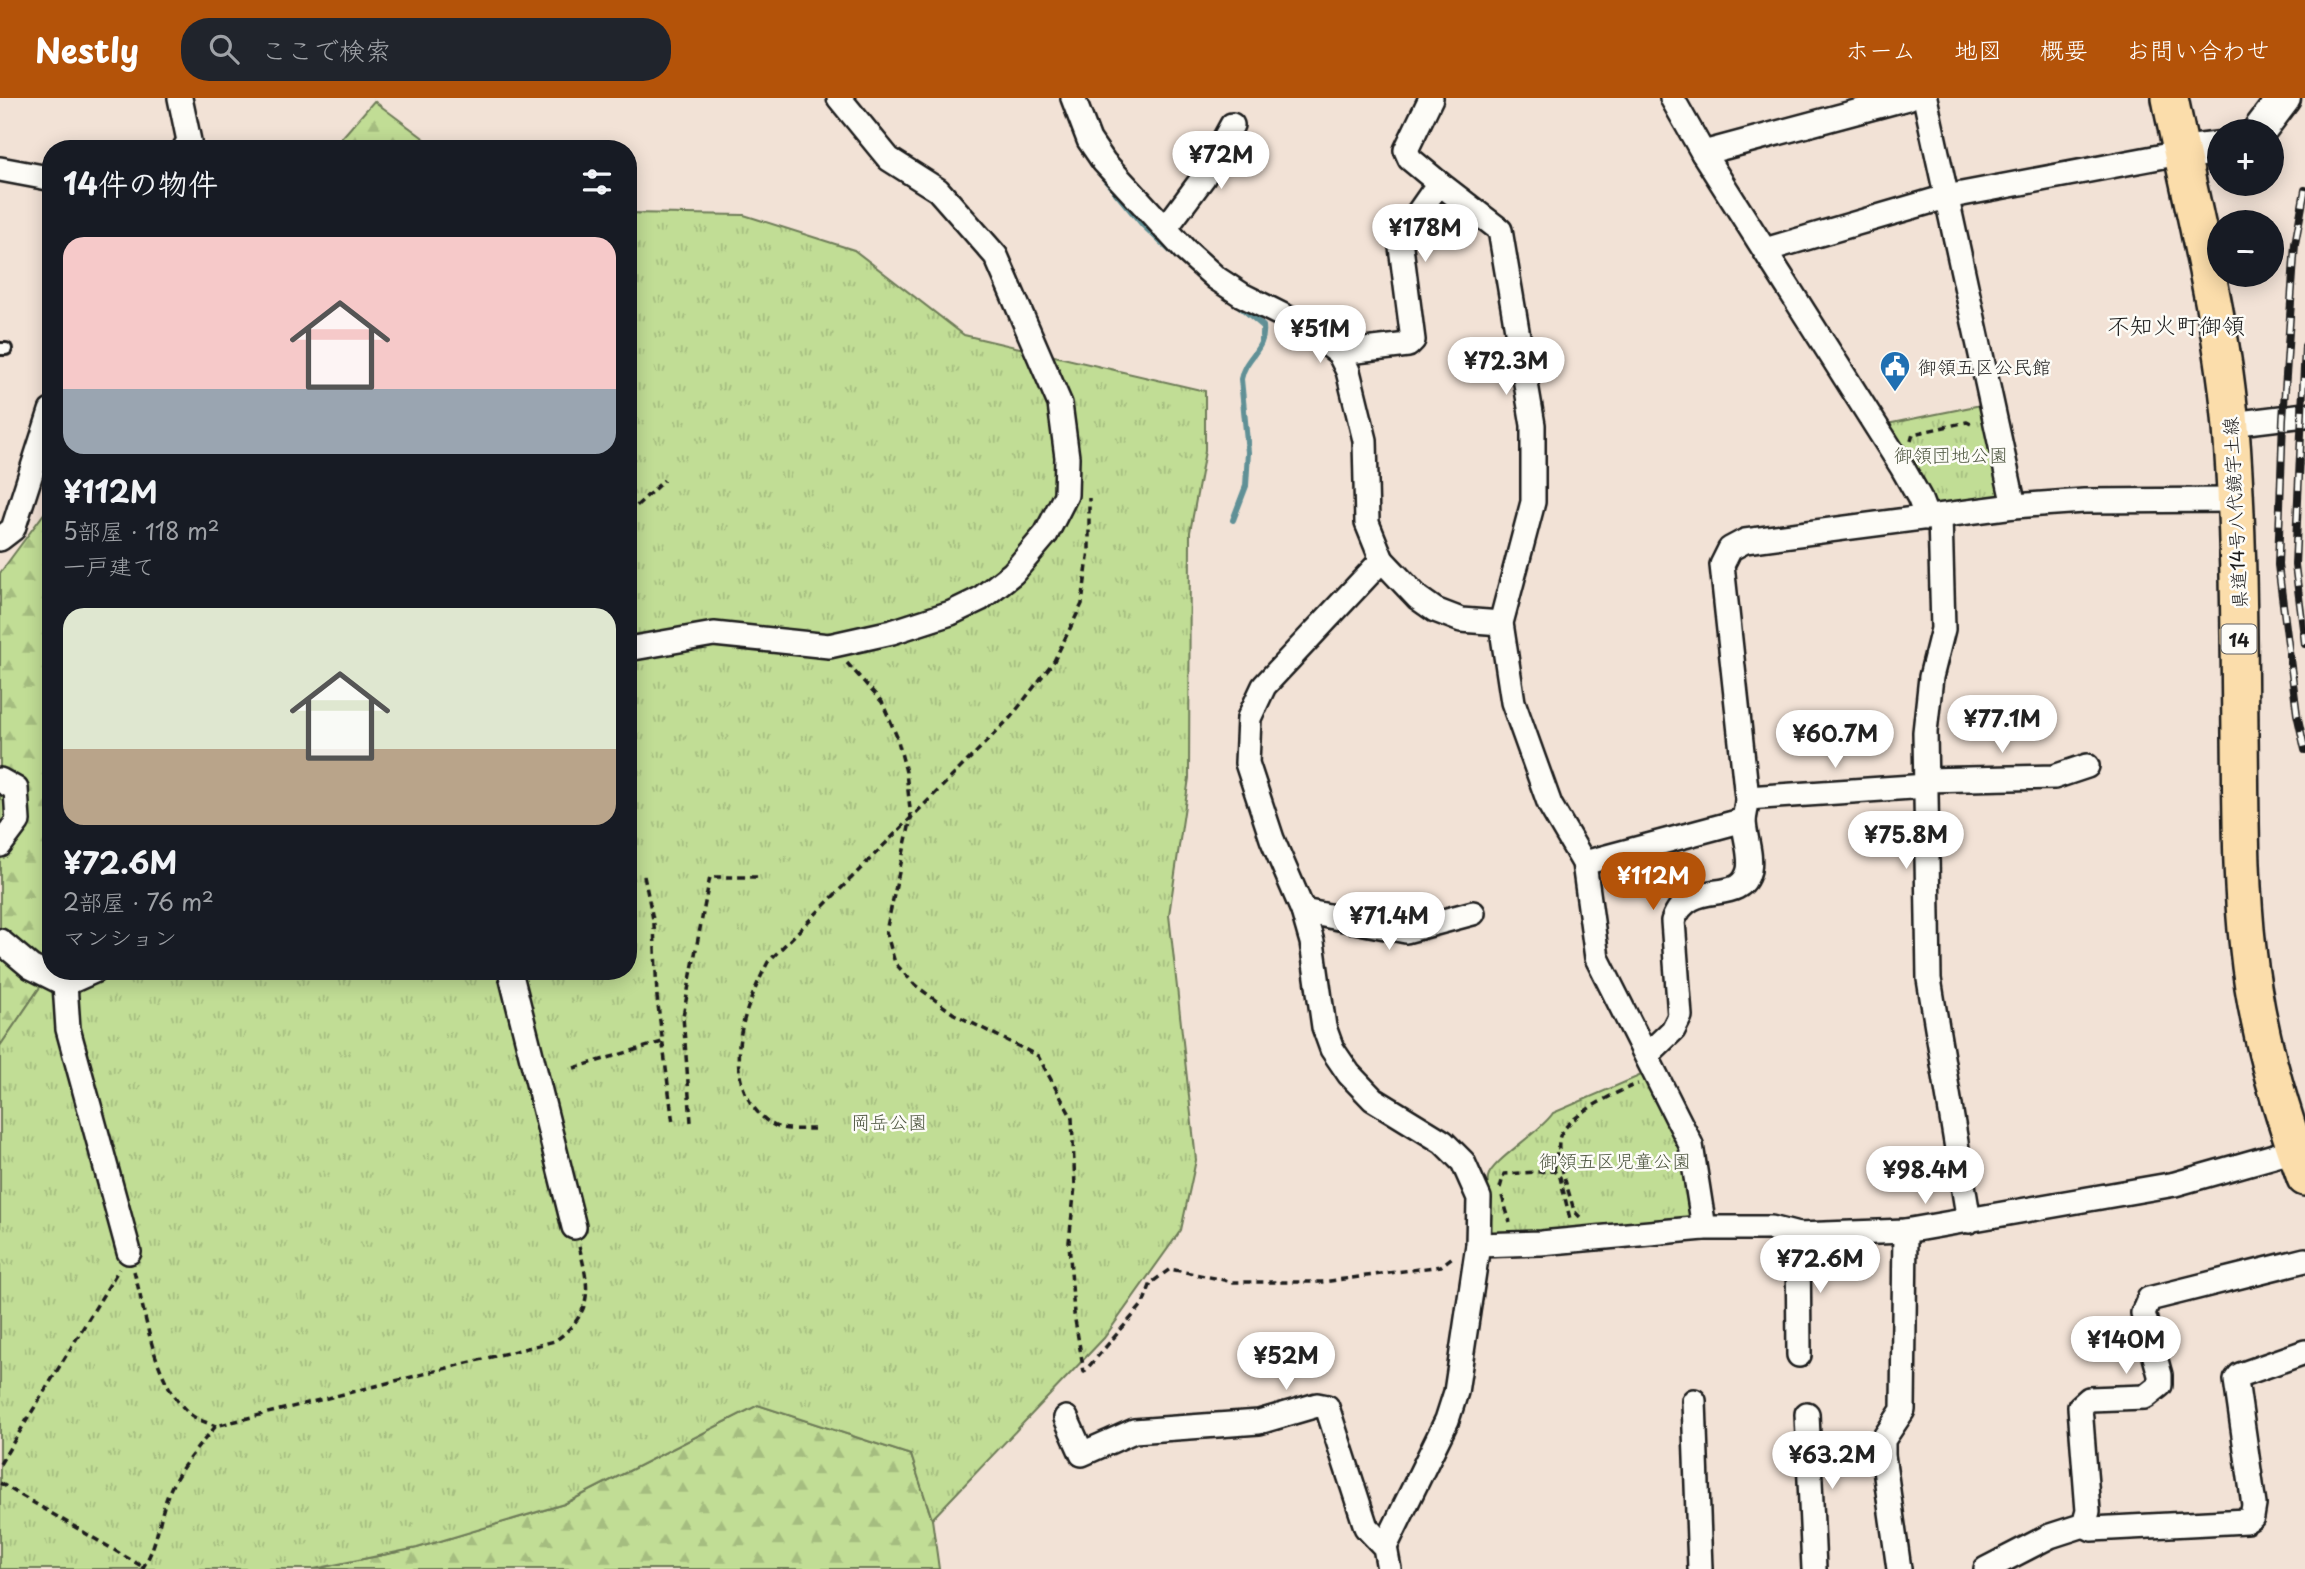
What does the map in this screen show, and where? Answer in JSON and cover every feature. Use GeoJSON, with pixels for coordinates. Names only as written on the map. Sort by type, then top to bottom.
{"type":"FeatureCollection","features":[{"type":"Feature","properties":{"kind":"main road","name":"県道14号八代鏡宇土線"},"geometry":{"type":"LineString","coordinates":[[2170,98],[2211,301],[2231,424],[2236,500],[2242,864],[2248,949],[2260,1024],[2300,1164]]}},
{"type":"Feature","properties":{"kind":"street"},"geometry":{"type":"LineString","coordinates":[[180,98],[189,140]]}},
{"type":"Feature","properties":{"kind":"street"},"geometry":{"type":"LineString","coordinates":[[637,647],[714,634],[829,646],[892,632],[951,613],[979,599],[1013,573],[1046,534],[1066,495],[1067,470],[1060,404],[996,256],[938,190],[889,159],[839,98]]}},
{"type":"Feature","properties":{"kind":"street"},"geometry":{"type":"LineString","coordinates":[[1073,98],[1090,140],[1104,162],[1165,229],[1216,278],[1242,295],[1303,325],[1339,353],[1348,371],[1365,440],[1367,523],[1382,560],[1418,598],[1435,610],[1461,620],[1501,624]]}},
{"type":"Feature","properties":{"kind":"street"},"geometry":{"type":"LineString","coordinates":[[1431,98],[1406,149],[1410,159],[1500,230],[1533,425],[1533,502],[1501,624],[1513,702],[1550,805],[1584,863],[1597,958],[1648,1054],[1691,1145],[1704,1227]]}},
{"type":"Feature","properties":{"kind":"street"},"geometry":{"type":"LineString","coordinates":[[1672,98],[1703,153],[1934,517],[1943,629],[1926,709],[1929,979],[1969,1221]]}},
{"type":"Feature","properties":{"kind":"street"},"geometry":{"type":"LineString","coordinates":[[1703,153],[1908,98]]}},
{"type":"Feature","properties":{"kind":"street"},"geometry":{"type":"LineString","coordinates":[[1925,98],[2014,506]]}},
{"type":"Feature","properties":{"kind":"street"},"geometry":{"type":"LineString","coordinates":[[2268,119],[2284,98]]}},
{"type":"Feature","properties":{"kind":"street"},"geometry":{"type":"LineString","coordinates":[[1165,229],[1203,178],[1232,125]]}},
{"type":"Feature","properties":{"kind":"street"},"geometry":{"type":"LineString","coordinates":[[1765,250],[1946,197],[2207,150]]}},
{"type":"Feature","properties":{"kind":"street"},"geometry":{"type":"LineString","coordinates":[[0,169],[42,177]]}},
{"type":"Feature","properties":{"kind":"street"},"geometry":{"type":"LineString","coordinates":[[1339,353],[1408,345],[1413,340],[1400,239],[1439,183]]}},
{"type":"Feature","properties":{"kind":"street"},"geometry":{"type":"LineString","coordinates":[[2231,424],[2305,415]]}},
{"type":"Feature","properties":{"kind":"street"},"geometry":{"type":"LineString","coordinates":[[0,539],[13,529],[42,439]]}},
{"type":"Feature","properties":{"kind":"street"},"geometry":{"type":"LineString","coordinates":[[1648,1054],[1673,1030],[1680,1016],[1673,921],[1678,906],[1685,900],[1728,891],[1742,882],[1748,872],[1746,809],[1722,565],[1730,549],[1745,541],[2014,506],[2084,501],[2236,500]]}},
{"type":"Feature","properties":{"kind":"street"},"geometry":{"type":"LineString","coordinates":[[1382,560],[1264,686],[1249,718],[1247,763],[1272,839],[1303,911],[1312,942],[1324,1027],[1332,1049],[1349,1074],[1373,1099],[1443,1142],[1462,1162],[1479,1198],[1468,1249],[1456,1392],[1447,1420],[1387,1558]]}},
{"type":"Feature","properties":{"kind":"street"},"geometry":{"type":"LineString","coordinates":[[1584,863],[1746,809],[1926,783],[2054,777],[2087,766]]}},
{"type":"Feature","properties":{"kind":"street"},"geometry":{"type":"LineString","coordinates":[[0,780],[16,789],[18,821],[0,845]]}},
{"type":"Feature","properties":{"kind":"street"},"geometry":{"type":"LineString","coordinates":[[1303,911],[1406,931],[1473,913]]}},
{"type":"Feature","properties":{"kind":"street"},"geometry":{"type":"LineString","coordinates":[[0,941],[31,967],[42,972]]}},
{"type":"Feature","properties":{"kind":"street"},"geometry":{"type":"LineString","coordinates":[[57,980],[65,984]]}},
{"type":"Feature","properties":{"kind":"street"},"geometry":{"type":"LineString","coordinates":[[65,984],[74,980]]}},
{"type":"Feature","properties":{"kind":"street"},"geometry":{"type":"LineString","coordinates":[[512,980],[574,1227]]}},
{"type":"Feature","properties":{"kind":"street"},"geometry":{"type":"LineString","coordinates":[[65,984],[68,1029],[129,1252]]}},
{"type":"Feature","properties":{"kind":"street"},"geometry":{"type":"LineString","coordinates":[[1468,1249],[1704,1227],[1770,1228],[1798,1235],[1905,1231],[2300,1164]]}},
{"type":"Feature","properties":{"kind":"street"},"geometry":{"type":"LineString","coordinates":[[1899,1569],[1882,1455],[1883,1440],[1903,1410],[1905,1231]]}},
{"type":"Feature","properties":{"kind":"street"},"geometry":{"type":"LineString","coordinates":[[1798,1235],[1799,1355]]}},
{"type":"Feature","properties":{"kind":"street"},"geometry":{"type":"LineString","coordinates":[[2084,1525],[2088,1511],[2080,1407],[2089,1399],[2145,1397],[2160,1385],[2160,1375],[2143,1313],[2149,1299],[2305,1260]]}},
{"type":"Feature","properties":{"kind":"street"},"geometry":{"type":"LineString","coordinates":[[1986,1569],[2050,1536],[2084,1525],[2092,1528],[2246,1521],[2252,1517],[2254,1505],[2236,1380],[2240,1375],[2305,1352]]}},
{"type":"Feature","properties":{"kind":"street"},"geometry":{"type":"LineString","coordinates":[[1694,1401],[1699,1569]]}},
{"type":"Feature","properties":{"kind":"street"},"geometry":{"type":"LineString","coordinates":[[1066,1418],[1082,1454],[1134,1430],[1259,1422],[1317,1405],[1327,1407],[1366,1527],[1387,1558]]}},
{"type":"Feature","properties":{"kind":"street"},"geometry":{"type":"LineString","coordinates":[[1807,1414],[1814,1569]]}},
{"type":"Feature","properties":{"kind":"path"},"geometry":{"type":"LineString","coordinates":[[1913,446],[1913,434],[1967,422],[1974,427]]}},
{"type":"Feature","properties":{"kind":"path"},"geometry":{"type":"LineString","coordinates":[[637,506],[664,480]]}},
{"type":"Feature","properties":{"kind":"path"},"geometry":{"type":"LineString","coordinates":[[814,1129],[779,1128],[761,1116],[746,1097],[739,1069],[740,1031],[750,996],[768,961],[1011,717],[1054,661],[1082,604],[1089,550],[1089,488]]}},
{"type":"Feature","properties":{"kind":"path"},"geometry":{"type":"LineString","coordinates":[[829,646],[859,673],[883,702],[897,737],[906,772],[911,818],[886,931],[895,963],[915,985],[954,1014],[1038,1056],[1072,1118],[1075,1186],[1069,1242],[1074,1314],[1084,1372],[1143,1304],[1151,1283],[1170,1269],[1234,1282],[1322,1282],[1441,1266],[1468,1249]]}},
{"type":"Feature","properties":{"kind":"path"},"geometry":{"type":"LineString","coordinates":[[644,876],[654,924],[662,1042],[673,1124]]}},
{"type":"Feature","properties":{"kind":"path"},"geometry":{"type":"LineString","coordinates":[[691,1122],[683,1016],[710,877],[762,877]]}},
{"type":"Feature","properties":{"kind":"path"},"geometry":{"type":"LineString","coordinates":[[574,1068],[662,1042]]}},
{"type":"Feature","properties":{"kind":"path"},"geometry":{"type":"LineString","coordinates":[[1554,1171],[1562,1129],[1598,1102],[1642,1083]]}},
{"type":"Feature","properties":{"kind":"path"},"geometry":{"type":"LineString","coordinates":[[1558,1144],[1574,1211],[1586,1220]]}},
{"type":"Feature","properties":{"kind":"path"},"geometry":{"type":"LineString","coordinates":[[1516,1244],[1499,1182],[1504,1174],[1554,1171],[1560,1177],[1569,1226]]}},
{"type":"Feature","properties":{"kind":"path"},"geometry":{"type":"LineString","coordinates":[[0,1483],[143,1568],[153,1553],[166,1500],[192,1454],[216,1426],[555,1341],[573,1328],[586,1307],[588,1282],[574,1227]]}},
{"type":"Feature","properties":{"kind":"path"},"geometry":{"type":"LineString","coordinates":[[129,1252],[162,1374],[176,1398],[193,1417],[216,1426]]}},
{"type":"Feature","properties":{"kind":"path"},"geometry":{"type":"LineString","coordinates":[[0,1464],[129,1252]]}},
{"type":"Feature","properties":{"kind":"green space"},"geometry":{"type":"Polygon","coordinates":[[[374,101],[426,140],[340,140],[374,101]]]}},
{"type":"Feature","properties":{"kind":"green space","name":"岡岳公園"},"geometry":{"type":"Polygon","coordinates":[[[637,213],[744,215],[854,250],[964,335],[1205,391],[1205,451],[1190,532],[1189,778],[1169,915],[1196,1160],[1181,1230],[1104,1338],[932,1519],[911,1455],[758,1405],[564,1504],[417,1548],[314,1569],[0,1569],[0,1046],[45,980],[637,980],[637,213]]]}},
{"type":"Feature","properties":{"kind":"green space","name":"御領団地公園"},"geometry":{"type":"Polygon","coordinates":[[[1981,405],[2004,498],[1934,507],[1887,424],[1981,405]]]}},
{"type":"Feature","properties":{"kind":"green space"},"geometry":{"type":"Polygon","coordinates":[[[42,516],[42,980],[45,980],[0,1046],[0,573],[42,516]]]}},
{"type":"Feature","properties":{"kind":"green space","name":"御領五区児童公園"},"geometry":{"type":"Polygon","coordinates":[[[1646,1073],[1681,1139],[1696,1220],[1491,1236],[1488,1177],[1491,1170],[1553,1113],[1646,1073]]]}},
{"type":"Feature","properties":{"kind":"green space"},"geometry":{"type":"Polygon","coordinates":[[[758,1405],[911,1455],[932,1519],[939,1569],[314,1569],[417,1548],[564,1504],[758,1405]]]}},
{"type":"Feature","properties":{"kind":"waterway"},"geometry":{"type":"LineString","coordinates":[[1068,114],[1076,136]]}},
{"type":"Feature","properties":{"kind":"waterway"},"geometry":{"type":"LineString","coordinates":[[1092,164],[1143,225],[1179,259]]}},
{"type":"Feature","properties":{"kind":"waterway"},"geometry":{"type":"LineString","coordinates":[[1233,520],[1246,486],[1248,452],[1241,379],[1263,335],[1263,326],[1237,304]]}},
{"type":"Feature","properties":{"kind":"railway"},"geometry":{"type":"LineString","coordinates":[[2305,190],[2295,244],[2283,419],[2278,565],[2297,714],[2305,750]]}},
{"type":"Feature","properties":{"kind":"railway"},"geometry":{"type":"LineString","coordinates":[[2305,346],[2295,565],[2305,644]]}},
{"type":"Feature","properties":{"kind":"place","name":"御領五区公民館"},"geometry":{"type":"Point","coordinates":[1895,393]}},
{"type":"Feature","properties":{"kind":"district","name":"不知火町御領"},"geometry":{"type":"Point","coordinates":[2176,324]}}]}
